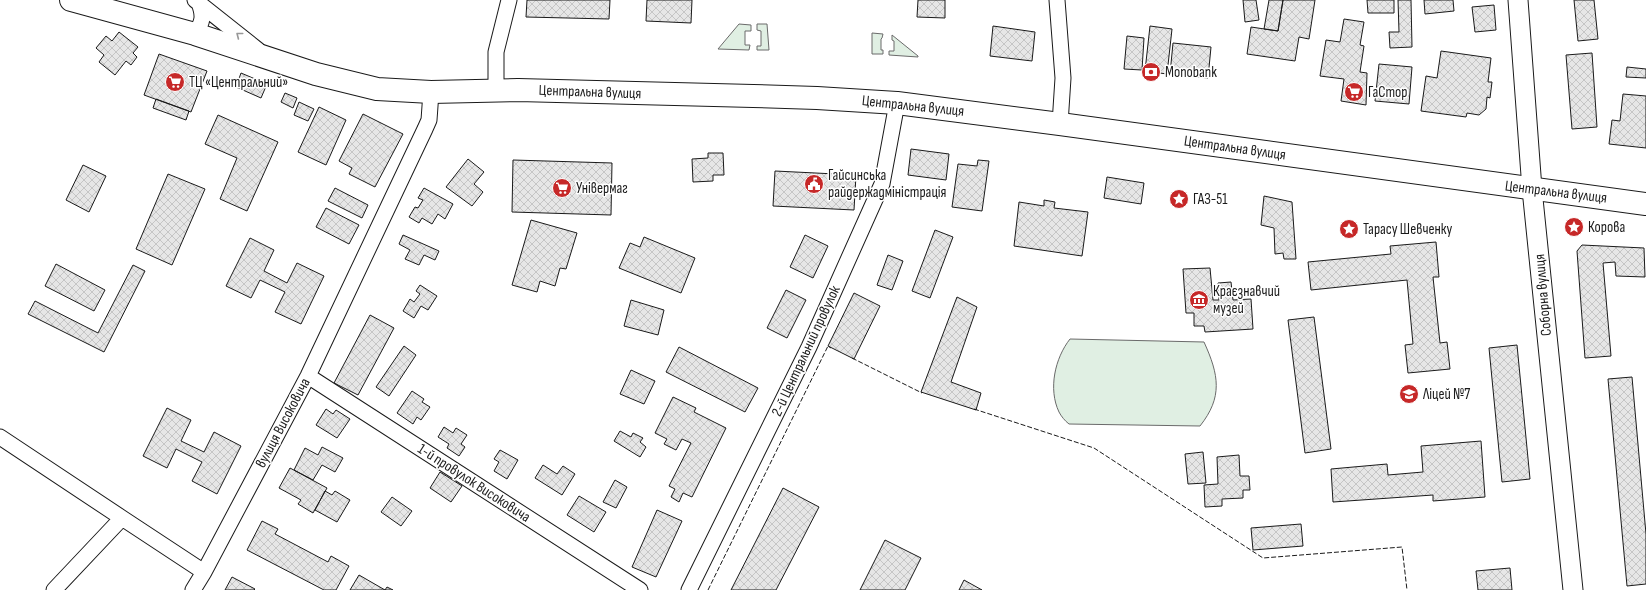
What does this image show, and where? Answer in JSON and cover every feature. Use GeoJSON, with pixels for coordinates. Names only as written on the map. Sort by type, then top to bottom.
{"type":"FeatureCollection","features":[{"type":"Feature","properties":{"kind":"highway"},"geometry":{"type":"LineString","coordinates":[[71,0],[195,34],[270,59]]}},
{"type":"Feature","properties":{"kind":"highway","name":"Центральна вулиця"},"geometry":{"type":"LineString","coordinates":[[270,59],[334,79],[377,90],[431,92],[518,90],[818,98],[897,103],[1646,204]]}},
{"type":"Feature","properties":{"kind":"main road","name":"Соборна вулиця"},"geometry":{"type":"LineString","coordinates":[[1518,0],[1532,189],[1573,590]]}},
{"type":"Feature","properties":{"kind":"street"},"geometry":{"type":"LineString","coordinates":[[496,91],[496,52],[509,0]]}},
{"type":"Feature","properties":{"kind":"street"},"geometry":{"type":"LineString","coordinates":[[1057,0],[1063,78],[1060,124]]}},
{"type":"Feature","properties":{"kind":"street","name":"Центральна вулиця"},"geometry":{"type":"LineString","coordinates":[[195,34],[202,24],[203,18],[197,2]]}},
{"type":"Feature","properties":{"kind":"street","name":"Центральна вулиця"},"geometry":{"type":"LineString","coordinates":[[197,2],[270,59]]}},
{"type":"Feature","properties":{"kind":"street","name":"вулиця Високовича"},"geometry":{"type":"LineString","coordinates":[[193,590],[308,376],[429,120],[431,92]]}},
{"type":"Feature","properties":{"kind":"street","name":"2-й Центральний провулок"},"geometry":{"type":"LineString","coordinates":[[689,590],[809,347],[882,184],[897,103]]}},
{"type":"Feature","properties":{"kind":"street","name":"1-й провулок Високовича"},"geometry":{"type":"LineString","coordinates":[[308,376],[640,590]]}},
{"type":"Feature","properties":{"kind":"street"},"geometry":{"type":"LineString","coordinates":[[0,437],[204,572]]}},
{"type":"Feature","properties":{"kind":"street"},"geometry":{"type":"LineString","coordinates":[[54,590],[122,518]]}},
{"type":"Feature","properties":{"kind":"green space"},"geometry":{"type":"Polygon","coordinates":[[[739,24],[751,25],[751,31],[745,31],[745,45],[750,45],[749,50],[718,49],[739,24]]]}},
{"type":"Feature","properties":{"kind":"green space"},"geometry":{"type":"Polygon","coordinates":[[[757,24],[767,24],[769,50],[757,50],[757,46],[761,46],[761,31],[757,30],[757,24]]]}},
{"type":"Feature","properties":{"kind":"green space"},"geometry":{"type":"Polygon","coordinates":[[[872,33],[883,34],[881,39],[881,50],[883,50],[883,54],[872,54],[872,33]]]}},
{"type":"Feature","properties":{"kind":"green space"},"geometry":{"type":"Polygon","coordinates":[[[892,35],[918,57],[889,55],[889,51],[894,51],[894,41],[892,40],[892,35]]]}},
{"type":"Feature","properties":{"kind":"green space"},"geometry":{"type":"Polygon","coordinates":[[[1070,339],[1204,342],[1213,365],[1216,386],[1212,405],[1207,415],[1200,426],[1069,424],[1059,412],[1054,394],[1054,384],[1060,355],[1070,339]]]}},
{"type":"Feature","properties":{"kind":"building"},"geometry":{"type":"Polygon","coordinates":[[[527,0],[610,0],[609,19],[526,17],[527,0]]]}},
{"type":"Feature","properties":{"kind":"building"},"geometry":{"type":"Polygon","coordinates":[[[647,0],[692,0],[691,23],[646,21],[647,0]]]}},
{"type":"Feature","properties":{"kind":"building"},"geometry":{"type":"Polygon","coordinates":[[[918,0],[945,0],[945,18],[917,17],[918,0]]]}},
{"type":"Feature","properties":{"kind":"building"},"geometry":{"type":"Polygon","coordinates":[[[1243,0],[1256,0],[1259,20],[1245,22],[1243,0]]]}},
{"type":"Feature","properties":{"kind":"building"},"geometry":{"type":"Polygon","coordinates":[[[1269,0],[1283,0],[1278,31],[1264,29],[1269,0]]]}},
{"type":"Feature","properties":{"kind":"building"},"geometry":{"type":"Polygon","coordinates":[[[1283,0],[1315,0],[1309,39],[1299,37],[1295,61],[1247,54],[1251,27],[1278,31],[1283,0]]]}},
{"type":"Feature","properties":{"kind":"building"},"geometry":{"type":"Polygon","coordinates":[[[1367,0],[1394,0],[1394,13],[1368,13],[1367,0]]]}},
{"type":"Feature","properties":{"kind":"building"},"geometry":{"type":"Polygon","coordinates":[[[1398,0],[1411,0],[1412,47],[1390,48],[1389,32],[1399,32],[1398,0]]]}},
{"type":"Feature","properties":{"kind":"building"},"geometry":{"type":"Polygon","coordinates":[[[1424,0],[1453,0],[1454,11],[1425,14],[1424,0]]]}},
{"type":"Feature","properties":{"kind":"building"},"geometry":{"type":"Polygon","coordinates":[[[1574,0],[1594,0],[1598,39],[1578,41],[1574,0]]]}},
{"type":"Feature","properties":{"kind":"building"},"geometry":{"type":"Polygon","coordinates":[[[1494,5],[1496,30],[1475,32],[1472,7],[1494,5]]]}},
{"type":"Feature","properties":{"kind":"building"},"geometry":{"type":"Polygon","coordinates":[[[1344,19],[1364,22],[1360,45],[1364,46],[1360,72],[1367,73],[1366,105],[1341,101],[1344,79],[1320,76],[1326,40],[1340,42],[1344,19]]]}},
{"type":"Feature","properties":{"kind":"building"},"geometry":{"type":"Polygon","coordinates":[[[993,26],[1035,32],[1032,61],[990,56],[993,26]]]}},
{"type":"Feature","properties":{"kind":"building"},"geometry":{"type":"Polygon","coordinates":[[[1150,26],[1172,29],[1167,74],[1145,71],[1150,26]]]}},
{"type":"Feature","properties":{"kind":"building"},"geometry":{"type":"Polygon","coordinates":[[[119,32],[138,47],[133,53],[137,57],[131,65],[126,61],[115,75],[99,62],[104,55],[96,48],[106,36],[112,41],[119,32]]]}},
{"type":"Feature","properties":{"kind":"building"},"geometry":{"type":"Polygon","coordinates":[[[1127,36],[1144,38],[1142,70],[1124,69],[1127,36]]]}},
{"type":"Feature","properties":{"kind":"building"},"geometry":{"type":"Polygon","coordinates":[[[1173,43],[1211,47],[1208,78],[1170,74],[1173,43]]]}},
{"type":"Feature","properties":{"kind":"building"},"geometry":{"type":"Polygon","coordinates":[[[1441,51],[1491,58],[1488,82],[1492,82],[1490,98],[1487,97],[1486,109],[1479,115],[1467,113],[1466,117],[1421,111],[1426,76],[1437,78],[1441,51]]]}},
{"type":"Feature","properties":{"kind":"building"},"geometry":{"type":"Polygon","coordinates":[[[1592,53],[1597,127],[1572,129],[1566,55],[1592,53]]]}},
{"type":"Feature","properties":{"kind":"building"},"geometry":{"type":"Polygon","coordinates":[[[159,54],[207,71],[191,112],[144,95],[159,54]]]}},
{"type":"Feature","properties":{"kind":"building"},"geometry":{"type":"Polygon","coordinates":[[[1379,64],[1412,67],[1409,104],[1375,101],[1379,64]]]}},
{"type":"Feature","properties":{"kind":"building"},"geometry":{"type":"Polygon","coordinates":[[[1627,67],[1646,69],[1646,78],[1626,77],[1627,67]]]}},
{"type":"Feature","properties":{"kind":"building"},"geometry":{"type":"Polygon","coordinates":[[[241,73],[267,84],[261,98],[236,87],[241,73]]]}},
{"type":"Feature","properties":{"kind":"building"},"geometry":{"type":"Polygon","coordinates":[[[285,93],[297,98],[293,108],[281,102],[285,93]]]}},
{"type":"Feature","properties":{"kind":"building"},"geometry":{"type":"Polygon","coordinates":[[[1623,94],[1646,96],[1646,148],[1609,144],[1612,120],[1620,121],[1623,94]]]}},
{"type":"Feature","properties":{"kind":"building"},"geometry":{"type":"Polygon","coordinates":[[[156,99],[189,111],[186,120],[153,108],[156,99]]]}},
{"type":"Feature","properties":{"kind":"building"},"geometry":{"type":"Polygon","coordinates":[[[299,102],[314,109],[308,121],[294,115],[299,102]]]}},
{"type":"Feature","properties":{"kind":"building"},"geometry":{"type":"Polygon","coordinates":[[[319,107],[346,120],[326,165],[298,152],[319,107]]]}},
{"type":"Feature","properties":{"kind":"building"},"geometry":{"type":"Polygon","coordinates":[[[363,114],[403,134],[375,187],[349,174],[352,168],[339,161],[363,114]]]}},
{"type":"Feature","properties":{"kind":"building"},"geometry":{"type":"Polygon","coordinates":[[[218,115],[278,142],[247,211],[220,199],[237,158],[205,144],[218,115]]]}},
{"type":"Feature","properties":{"kind":"building"},"geometry":{"type":"Polygon","coordinates":[[[911,149],[949,154],[946,180],[908,175],[911,149]]]}},
{"type":"Feature","properties":{"kind":"building"},"geometry":{"type":"Polygon","coordinates":[[[708,153],[723,153],[724,175],[713,175],[713,181],[693,182],[692,159],[708,158],[708,153]]]}},
{"type":"Feature","properties":{"kind":"building"},"geometry":{"type":"Polygon","coordinates":[[[468,159],[484,172],[474,184],[483,192],[472,206],[446,187],[468,159]]]}},
{"type":"Feature","properties":{"kind":"building","name":"Універмаг"},"geometry":{"type":"Polygon","coordinates":[[[513,160],[612,163],[611,215],[512,212],[513,160]]]}},
{"type":"Feature","properties":{"kind":"building"},"geometry":{"type":"Polygon","coordinates":[[[978,160],[989,161],[982,211],[952,207],[958,164],[977,166],[978,160]]]}},
{"type":"Feature","properties":{"kind":"building"},"geometry":{"type":"Polygon","coordinates":[[[83,165],[106,176],[89,212],[66,200],[83,165]]]}},
{"type":"Feature","properties":{"kind":"building"},"geometry":{"type":"Polygon","coordinates":[[[775,171],[856,175],[854,210],[773,206],[775,171]]]}},
{"type":"Feature","properties":{"kind":"building"},"geometry":{"type":"Polygon","coordinates":[[[168,174],[205,189],[172,265],[136,249],[168,174]]]}},
{"type":"Feature","properties":{"kind":"building"},"geometry":{"type":"Polygon","coordinates":[[[1107,177],[1144,183],[1141,204],[1104,198],[1107,177]]]}},
{"type":"Feature","properties":{"kind":"building"},"geometry":{"type":"Polygon","coordinates":[[[335,188],[368,205],[362,218],[328,201],[335,188]]]}},
{"type":"Feature","properties":{"kind":"building"},"geometry":{"type":"Polygon","coordinates":[[[424,188],[453,204],[445,219],[438,214],[432,224],[422,218],[419,223],[409,217],[415,207],[418,208],[423,200],[418,198],[424,188]]]}},
{"type":"Feature","properties":{"kind":"building"},"geometry":{"type":"Polygon","coordinates":[[[1264,196],[1292,202],[1296,259],[1284,259],[1283,253],[1275,254],[1274,228],[1261,225],[1264,196]]]}},
{"type":"Feature","properties":{"kind":"building"},"geometry":{"type":"Polygon","coordinates":[[[1044,200],[1055,202],[1054,208],[1088,212],[1082,256],[1014,246],[1019,202],[1044,206],[1044,200]]]}},
{"type":"Feature","properties":{"kind":"building"},"geometry":{"type":"Polygon","coordinates":[[[326,208],[359,225],[349,244],[316,227],[326,208]]]}},
{"type":"Feature","properties":{"kind":"building"},"geometry":{"type":"Polygon","coordinates":[[[531,220],[577,233],[566,269],[560,268],[555,286],[540,281],[537,292],[512,285],[531,220]]]}},
{"type":"Feature","properties":{"kind":"building"},"geometry":{"type":"Polygon","coordinates":[[[935,230],[953,237],[930,298],[912,291],[935,230]]]}},
{"type":"Feature","properties":{"kind":"building"},"geometry":{"type":"Polygon","coordinates":[[[403,235],[439,251],[435,260],[424,255],[419,265],[405,259],[410,250],[399,244],[403,235]]]}},
{"type":"Feature","properties":{"kind":"building"},"geometry":{"type":"Polygon","coordinates":[[[805,235],[828,246],[813,278],[790,267],[805,235]]]}},
{"type":"Feature","properties":{"kind":"building"},"geometry":{"type":"Polygon","coordinates":[[[644,237],[695,258],[681,293],[619,268],[630,243],[640,247],[644,237]]]}},
{"type":"Feature","properties":{"kind":"building"},"geometry":{"type":"Polygon","coordinates":[[[250,238],[274,250],[264,271],[287,283],[297,263],[324,276],[301,324],[275,312],[285,292],[260,280],[251,298],[226,286],[250,238]]]}},
{"type":"Feature","properties":{"kind":"building"},"geometry":{"type":"Polygon","coordinates":[[[1436,242],[1439,277],[1433,277],[1440,343],[1447,342],[1450,369],[1408,373],[1405,345],[1413,344],[1407,280],[1311,290],[1308,262],[1391,254],[1390,246],[1436,242]]]}},
{"type":"Feature","properties":{"kind":"building"},"geometry":{"type":"Polygon","coordinates":[[[1582,245],[1644,248],[1645,277],[1616,276],[1615,262],[1603,263],[1611,356],[1585,358],[1577,251],[1582,245]]]}},
{"type":"Feature","properties":{"kind":"building"},"geometry":{"type":"Polygon","coordinates":[[[888,255],[903,261],[892,290],[877,285],[888,255]]]}},
{"type":"Feature","properties":{"kind":"building"},"geometry":{"type":"Polygon","coordinates":[[[56,264],[105,290],[94,311],[45,286],[56,264]]]}},
{"type":"Feature","properties":{"kind":"building"},"geometry":{"type":"Polygon","coordinates":[[[133,265],[145,271],[104,352],[28,314],[35,301],[98,333],[133,265]]]}},
{"type":"Feature","properties":{"kind":"building","name":"Краєзнавчий музей"},"geometry":{"type":"Polygon","coordinates":[[[1210,268],[1213,300],[1219,300],[1218,283],[1231,282],[1233,300],[1251,299],[1253,329],[1205,332],[1204,326],[1194,326],[1194,313],[1186,313],[1183,269],[1210,268]]]}},
{"type":"Feature","properties":{"kind":"building"},"geometry":{"type":"Polygon","coordinates":[[[420,285],[437,296],[428,310],[421,306],[414,318],[403,311],[410,299],[414,302],[420,294],[416,291],[420,285]]]}},
{"type":"Feature","properties":{"kind":"building"},"geometry":{"type":"Polygon","coordinates":[[[786,290],[806,300],[787,338],[767,328],[786,290]]]}},
{"type":"Feature","properties":{"kind":"building"},"geometry":{"type":"Polygon","coordinates":[[[854,293],[880,306],[854,359],[828,346],[854,293]]]}},
{"type":"Feature","properties":{"kind":"building"},"geometry":{"type":"Polygon","coordinates":[[[957,297],[977,307],[951,382],[981,393],[976,410],[921,392],[957,297]]]}},
{"type":"Feature","properties":{"kind":"building"},"geometry":{"type":"Polygon","coordinates":[[[631,300],[664,310],[658,335],[624,326],[631,300]]]}},
{"type":"Feature","properties":{"kind":"building"},"geometry":{"type":"Polygon","coordinates":[[[370,315],[394,328],[358,395],[334,383],[370,315]]]}},
{"type":"Feature","properties":{"kind":"building"},"geometry":{"type":"Polygon","coordinates":[[[1314,317],[1331,449],[1305,453],[1288,320],[1314,317]]]}},
{"type":"Feature","properties":{"kind":"building"},"geometry":{"type":"Polygon","coordinates":[[[1517,345],[1530,479],[1502,482],[1489,348],[1517,345]]]}},
{"type":"Feature","properties":{"kind":"building"},"geometry":{"type":"Polygon","coordinates":[[[404,346],[416,355],[389,396],[376,387],[404,346]]]}},
{"type":"Feature","properties":{"kind":"building"},"geometry":{"type":"Polygon","coordinates":[[[679,347],[758,388],[745,412],[666,372],[679,347]]]}},
{"type":"Feature","properties":{"kind":"building"},"geometry":{"type":"Polygon","coordinates":[[[631,370],[655,381],[644,404],[620,394],[631,370]]]}},
{"type":"Feature","properties":{"kind":"building"},"geometry":{"type":"Polygon","coordinates":[[[1632,377],[1646,534],[1646,584],[1627,586],[1608,379],[1632,377]]]}},
{"type":"Feature","properties":{"kind":"building"},"geometry":{"type":"Polygon","coordinates":[[[412,391],[424,399],[422,402],[430,407],[421,420],[417,417],[413,424],[397,413],[412,391]]]}},
{"type":"Feature","properties":{"kind":"building"},"geometry":{"type":"Polygon","coordinates":[[[673,397],[696,408],[694,412],[726,428],[692,497],[683,493],[679,502],[671,497],[675,489],[669,486],[691,443],[682,439],[676,450],[664,444],[667,439],[655,433],[673,397]]]}},
{"type":"Feature","properties":{"kind":"building"},"geometry":{"type":"Polygon","coordinates":[[[167,408],[191,420],[181,441],[204,452],[214,432],[241,446],[217,494],[192,481],[202,462],[176,449],[167,468],[143,456],[167,408]]]}},
{"type":"Feature","properties":{"kind":"building"},"geometry":{"type":"Polygon","coordinates":[[[326,409],[333,414],[336,410],[350,419],[337,438],[316,425],[326,409]]]}},
{"type":"Feature","properties":{"kind":"building"},"geometry":{"type":"Polygon","coordinates":[[[444,427],[453,433],[456,428],[467,435],[461,444],[465,447],[459,456],[447,448],[449,444],[438,437],[444,427]]]}},
{"type":"Feature","properties":{"kind":"building"},"geometry":{"type":"Polygon","coordinates":[[[620,431],[631,437],[633,433],[643,438],[640,442],[646,447],[640,457],[614,441],[620,431]]]}},
{"type":"Feature","properties":{"kind":"building"},"geometry":{"type":"Polygon","coordinates":[[[1481,441],[1485,497],[1433,501],[1433,495],[1333,502],[1331,469],[1387,464],[1388,475],[1423,472],[1421,446],[1481,441]]]}},
{"type":"Feature","properties":{"kind":"building"},"geometry":{"type":"Polygon","coordinates":[[[322,447],[343,458],[335,472],[322,465],[313,480],[294,470],[305,448],[318,455],[322,447]]]}},
{"type":"Feature","properties":{"kind":"building"},"geometry":{"type":"Polygon","coordinates":[[[500,450],[518,460],[507,479],[494,471],[499,462],[494,459],[500,450]]]}},
{"type":"Feature","properties":{"kind":"building"},"geometry":{"type":"Polygon","coordinates":[[[1203,452],[1206,483],[1188,484],[1185,454],[1203,452]]]}},
{"type":"Feature","properties":{"kind":"building"},"geometry":{"type":"Polygon","coordinates":[[[1239,455],[1240,476],[1249,476],[1250,490],[1243,490],[1243,498],[1222,499],[1222,506],[1205,507],[1204,485],[1218,484],[1217,457],[1239,455]]]}},
{"type":"Feature","properties":{"kind":"building"},"geometry":{"type":"Polygon","coordinates":[[[543,465],[557,474],[563,466],[575,474],[562,495],[535,478],[543,465]]]}},
{"type":"Feature","properties":{"kind":"building"},"geometry":{"type":"Polygon","coordinates":[[[290,468],[327,488],[313,513],[298,504],[301,500],[279,488],[290,468]]]}},
{"type":"Feature","properties":{"kind":"building"},"geometry":{"type":"Polygon","coordinates":[[[440,472],[462,486],[451,502],[430,488],[440,472]]]}},
{"type":"Feature","properties":{"kind":"building"},"geometry":{"type":"Polygon","coordinates":[[[615,480],[627,487],[616,508],[603,502],[615,480]]]}},
{"type":"Feature","properties":{"kind":"building"},"geometry":{"type":"Polygon","coordinates":[[[783,488],[819,507],[776,590],[731,590],[783,488]]]}},
{"type":"Feature","properties":{"kind":"building"},"geometry":{"type":"Polygon","coordinates":[[[325,491],[332,495],[335,491],[350,500],[337,522],[315,510],[325,491]]]}},
{"type":"Feature","properties":{"kind":"building"},"geometry":{"type":"Polygon","coordinates":[[[579,496],[606,512],[594,532],[567,515],[579,496]]]}},
{"type":"Feature","properties":{"kind":"building"},"geometry":{"type":"Polygon","coordinates":[[[392,497],[412,511],[401,526],[381,512],[392,497]]]}},
{"type":"Feature","properties":{"kind":"building"},"geometry":{"type":"Polygon","coordinates":[[[657,510],[682,521],[656,577],[632,567],[657,510]]]}},
{"type":"Feature","properties":{"kind":"building"},"geometry":{"type":"Polygon","coordinates":[[[262,521],[278,529],[275,534],[328,562],[331,556],[349,566],[336,590],[324,590],[247,550],[262,521]]]}},
{"type":"Feature","properties":{"kind":"building"},"geometry":{"type":"Polygon","coordinates":[[[1301,524],[1303,546],[1253,550],[1251,528],[1301,524]]]}},
{"type":"Feature","properties":{"kind":"building"},"geometry":{"type":"Polygon","coordinates":[[[885,540],[921,558],[905,590],[860,590],[885,540]]]}},
{"type":"Feature","properties":{"kind":"building"},"geometry":{"type":"Polygon","coordinates":[[[1510,568],[1512,590],[1478,590],[1476,571],[1510,568]]]}},
{"type":"Feature","properties":{"kind":"building"},"geometry":{"type":"Polygon","coordinates":[[[359,575],[385,590],[350,590],[359,575]]]}},
{"type":"Feature","properties":{"kind":"building"},"geometry":{"type":"Polygon","coordinates":[[[232,577],[255,589],[225,590],[232,577]]]}},
{"type":"Feature","properties":{"kind":"building"},"geometry":{"type":"Polygon","coordinates":[[[964,580],[982,590],[959,590],[964,580]]]}},
{"type":"Feature","properties":{"kind":"building"},"geometry":{"type":"Polygon","coordinates":[[[387,587],[393,590],[385,590],[387,587]]]}},
{"type":"Feature","properties":{"kind":"fence"},"geometry":{"type":"LineString","coordinates":[[708,590],[828,346],[831,348]]}},
{"type":"Feature","properties":{"kind":"fence"},"geometry":{"type":"LineString","coordinates":[[852,358],[922,393]]}},
{"type":"Feature","properties":{"kind":"fence"},"geometry":{"type":"LineString","coordinates":[[974,409],[1094,448],[1263,558],[1402,547],[1407,590]]}},
{"type":"Feature","properties":{"kind":"place","name":"Monobank"},"geometry":{"type":"Point","coordinates":[1151,72]}},
{"type":"Feature","properties":{"kind":"place","name":"ТЦ «Центральний»"},"geometry":{"type":"Point","coordinates":[175,82]}},
{"type":"Feature","properties":{"kind":"place","name":"ГаСтор"},"geometry":{"type":"Point","coordinates":[1354,92]}},
{"type":"Feature","properties":{"kind":"place","name":"Гайсинська райдержадміністрація"},"geometry":{"type":"Point","coordinates":[814,184]}},
{"type":"Feature","properties":{"kind":"place","name":"Універмаг"},"geometry":{"type":"Point","coordinates":[562,188]}},
{"type":"Feature","properties":{"kind":"place","name":"ГАЗ-51"},"geometry":{"type":"Point","coordinates":[1179,199]}},
{"type":"Feature","properties":{"kind":"place","name":"Корова"},"geometry":{"type":"Point","coordinates":[1574,227]}},
{"type":"Feature","properties":{"kind":"place","name":"Тарасу Шевченку"},"geometry":{"type":"Point","coordinates":[1349,229]}},
{"type":"Feature","properties":{"kind":"place","name":"Краєзнавчий музей"},"geometry":{"type":"Point","coordinates":[1199,300]}},
{"type":"Feature","properties":{"kind":"place","name":"Ліцей №7"},"geometry":{"type":"Point","coordinates":[1409,394]}}]}
